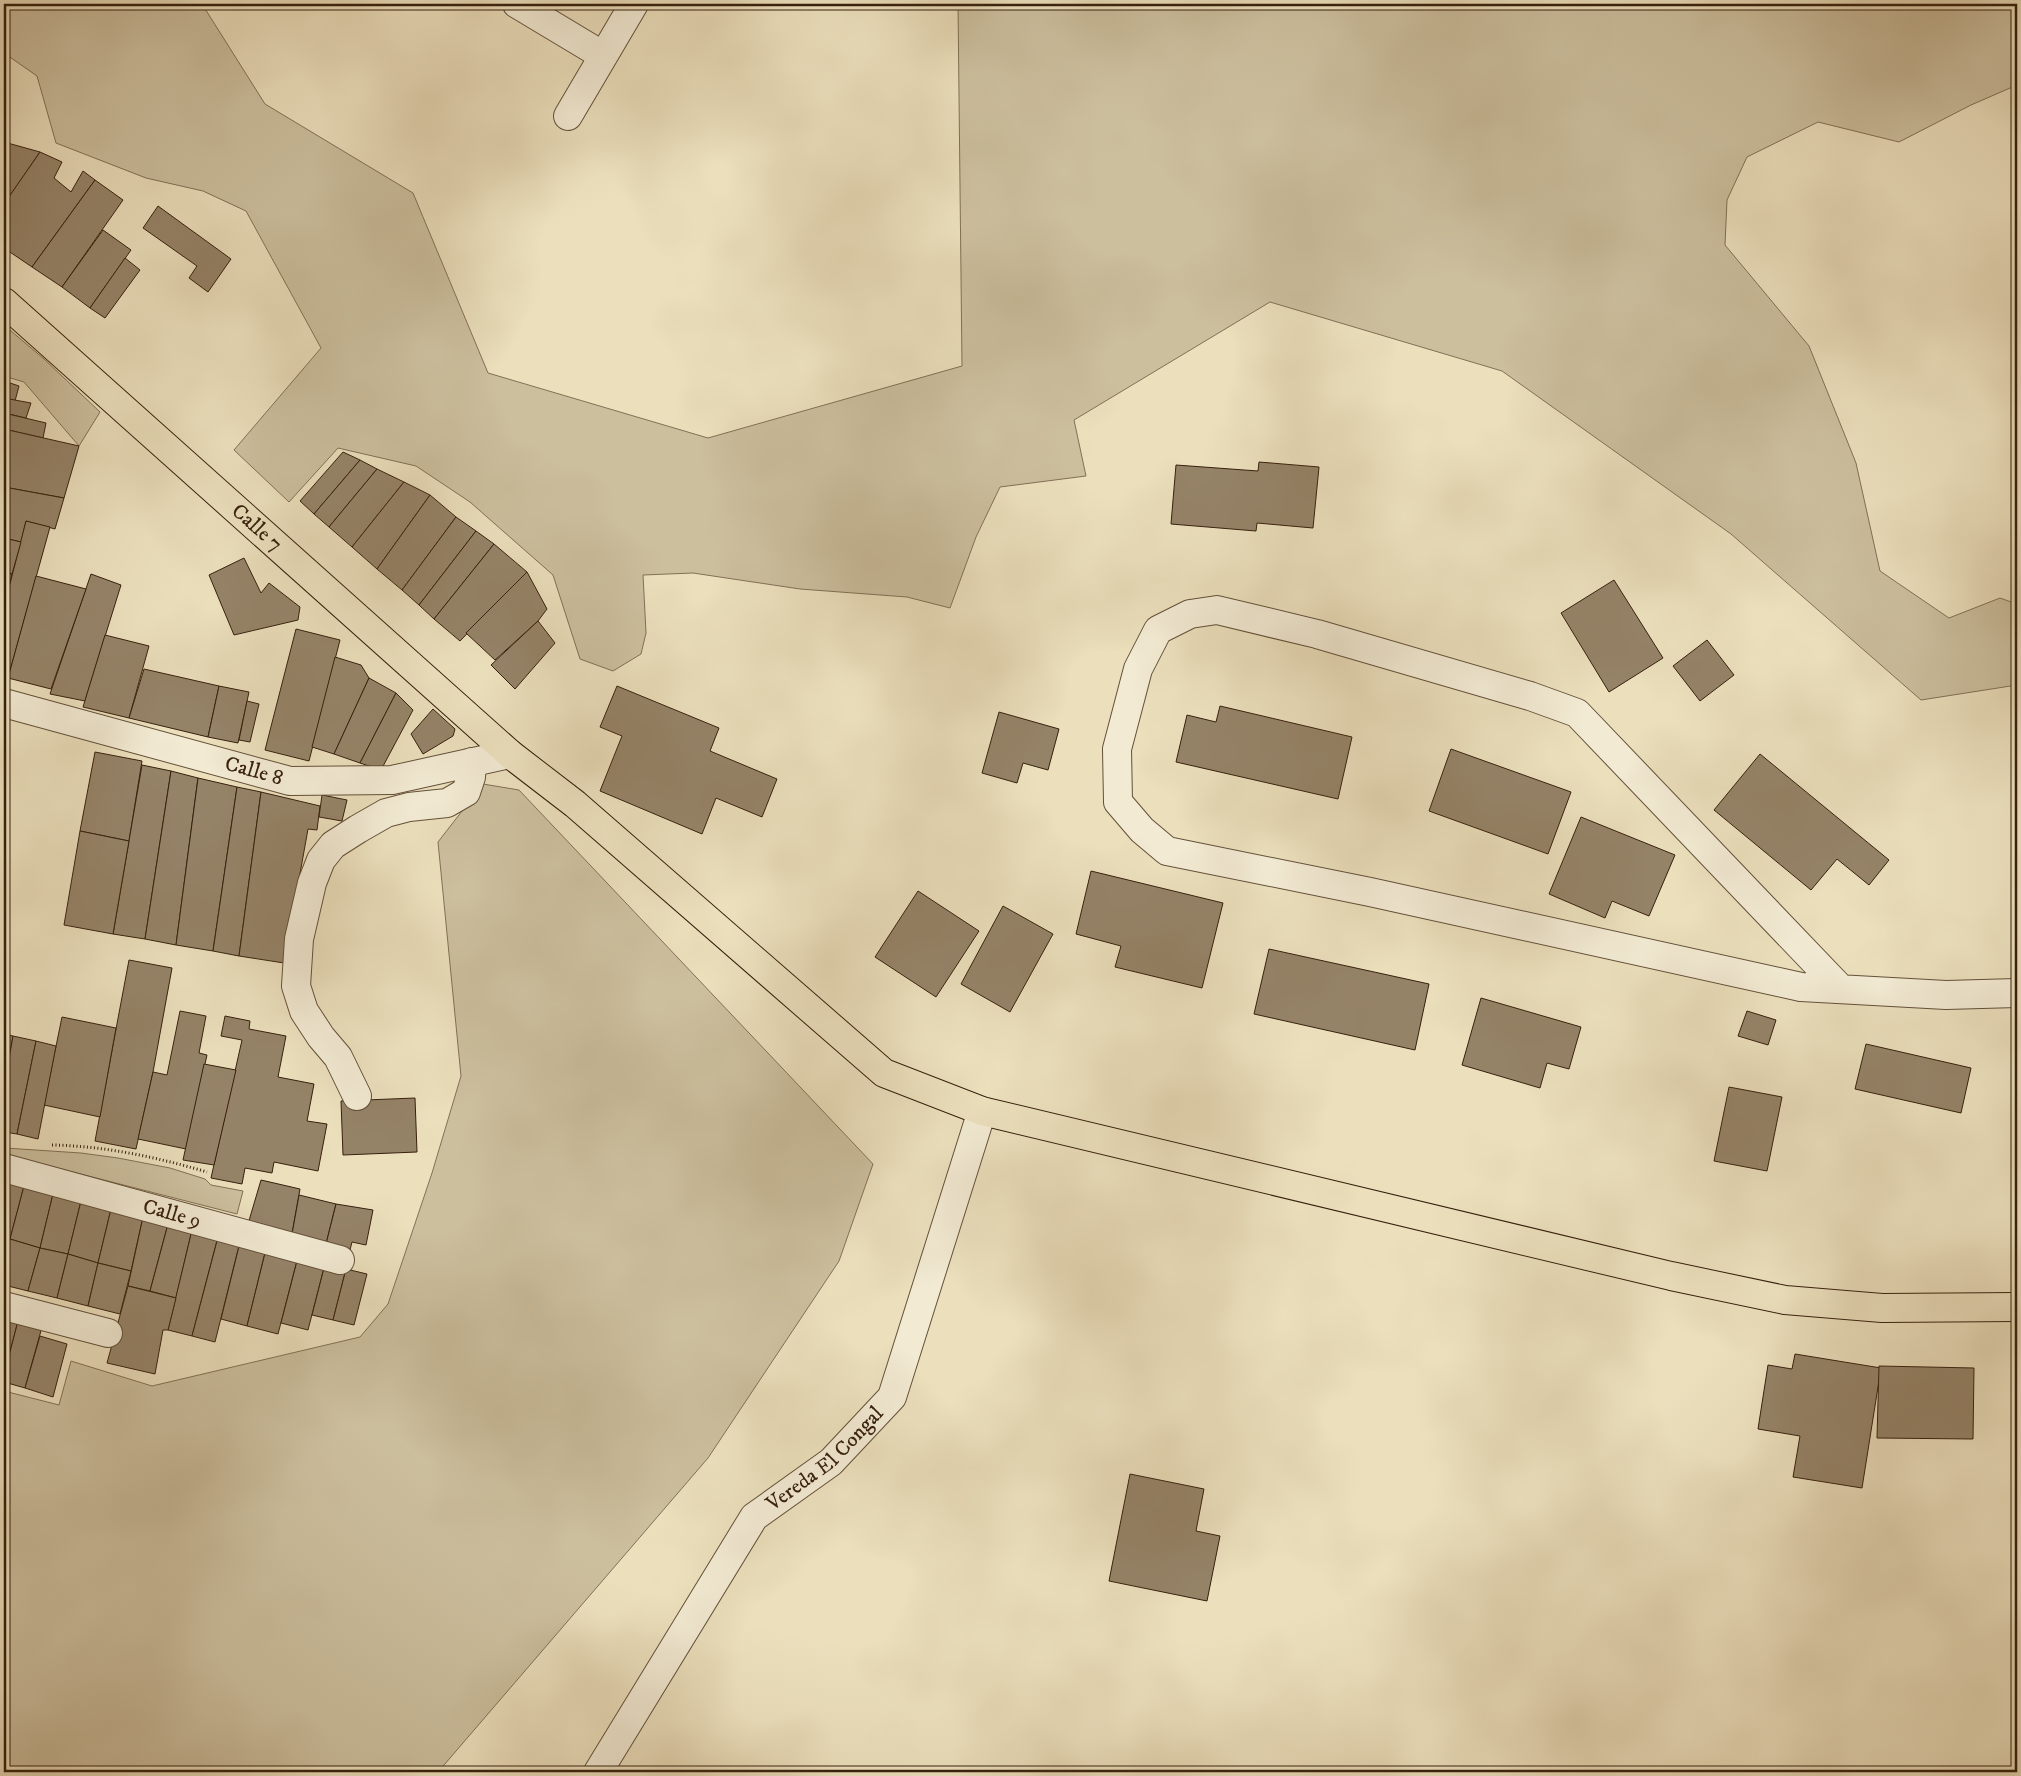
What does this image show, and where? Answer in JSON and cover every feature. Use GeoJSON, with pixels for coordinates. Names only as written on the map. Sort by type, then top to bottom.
{"type":"FeatureCollection","features":[{"type":"Feature","properties":{"kind":"main road","name":"Calle 7"},"geometry":{"type":"LineString","coordinates":[[4,302],[515,759],[575,804],[884,1073],[982,1111],[1671,1276],[1785,1300],[1882,1308],[2017,1307]]}},
{"type":"Feature","properties":{"kind":"street"},"geometry":{"type":"LineString","coordinates":[[517,4],[602,55]]}},
{"type":"Feature","properties":{"kind":"street"},"geometry":{"type":"LineString","coordinates":[[568,116],[602,55],[634,4]]}},
{"type":"Feature","properties":{"kind":"street"},"geometry":{"type":"LineString","coordinates":[[1841,990],[1577,713],[1530,696],[1317,634],[1217,610],[1190,614],[1158,630],[1138,669],[1117,749],[1118,802],[1142,830],[1167,851],[1370,892],[1801,987],[1841,990],[1946,995],[2017,993]]}},
{"type":"Feature","properties":{"kind":"street","name":"Calle 8"},"geometry":{"type":"LineString","coordinates":[[4,703],[290,781],[392,780],[472,762],[515,759]]}},
{"type":"Feature","properties":{"kind":"street"},"geometry":{"type":"LineString","coordinates":[[357,1096],[338,1057],[321,1037],[304,1011],[296,986],[299,939],[312,883],[321,860],[333,845],[358,829],[386,813],[409,807],[447,803],[466,792],[471,777],[472,762]]}},
{"type":"Feature","properties":{"kind":"street","name":"Vereda El Congal"},"geometry":{"type":"LineString","coordinates":[[598,1772],[754,1516],[831,1462],[892,1396],[982,1111]]}},
{"type":"Feature","properties":{"kind":"street","name":"Calle 9"},"geometry":{"type":"LineString","coordinates":[[4,1168],[190,1217],[340,1260]]}},
{"type":"Feature","properties":{"kind":"street"},"geometry":{"type":"LineString","coordinates":[[4,1306],[108,1333]]}},
{"type":"Feature","properties":{"kind":"path"},"geometry":{"type":"LineString","coordinates":[[47,1145],[84,1145],[170,1161],[207,1172]]}},
{"type":"Feature","properties":{"kind":"shaded area"},"geometry":{"type":"Polygon","coordinates":[[[4,4],[202,4],[265,104],[413,193],[488,373],[708,438],[962,366],[958,4],[2017,4],[2017,85],[1971,105],[1899,142],[1818,122],[1747,157],[1727,200],[1725,245],[1809,346],[1856,463],[1880,571],[1949,618],[2000,598],[2017,604],[2017,685],[1921,700],[1731,534],[1502,371],[1270,302],[1074,420],[1086,476],[1000,487],[976,537],[950,608],[907,597],[800,589],[693,573],[643,575],[646,633],[641,654],[613,671],[580,659],[553,575],[470,502],[416,466],[338,448],[289,502],[234,450],[321,348],[246,211],[203,191],[146,178],[56,143],[37,76],[4,53],[4,4]]]}},
{"type":"Feature","properties":{"kind":"shaded area"},"geometry":{"type":"Polygon","coordinates":[[[4,325],[44,359],[100,412],[79,446],[24,382],[4,376],[4,325]]]}},
{"type":"Feature","properties":{"kind":"shaded area"},"geometry":{"type":"Polygon","coordinates":[[[483,784],[519,790],[873,1164],[839,1261],[708,1458],[438,1772],[4,1772],[4,1391],[59,1405],[71,1361],[152,1386],[360,1337],[388,1304],[432,1173],[461,1076],[438,842],[483,784]]]}},
{"type":"Feature","properties":{"kind":"shaded area"},"geometry":{"type":"Polygon","coordinates":[[[5,1148],[81,1153],[118,1158],[170,1168],[205,1179],[211,1185],[243,1191],[237,1214],[6,1155],[5,1148]]]}},
{"type":"Feature","properties":{"kind":"building"},"geometry":{"type":"Polygon","coordinates":[[[4,142],[40,152],[4,204],[4,142]]]}},
{"type":"Feature","properties":{"kind":"building"},"geometry":{"type":"Polygon","coordinates":[[[40,152],[62,162],[54,178],[71,192],[83,171],[95,180],[32,267],[4,248],[4,204],[40,152]]]}},
{"type":"Feature","properties":{"kind":"building"},"geometry":{"type":"Polygon","coordinates":[[[95,180],[123,200],[62,287],[32,267],[95,180]]]}},
{"type":"Feature","properties":{"kind":"building"},"geometry":{"type":"Polygon","coordinates":[[[158,206],[231,259],[208,292],[189,278],[197,266],[143,228],[158,206]]]}},
{"type":"Feature","properties":{"kind":"building"},"geometry":{"type":"Polygon","coordinates":[[[103,230],[131,250],[90,308],[62,287],[103,230]]]}},
{"type":"Feature","properties":{"kind":"building"},"geometry":{"type":"Polygon","coordinates":[[[125,258],[140,270],[105,318],[90,308],[125,258]]]}},
{"type":"Feature","properties":{"kind":"building"},"geometry":{"type":"Polygon","coordinates":[[[4,381],[19,386],[15,401],[4,398],[4,381]]]}},
{"type":"Feature","properties":{"kind":"building"},"geometry":{"type":"Polygon","coordinates":[[[4,398],[31,403],[26,418],[4,413],[4,398]]]}},
{"type":"Feature","properties":{"kind":"building"},"geometry":{"type":"Polygon","coordinates":[[[4,413],[46,423],[43,438],[4,429],[4,413]]]}},
{"type":"Feature","properties":{"kind":"building"},"geometry":{"type":"Polygon","coordinates":[[[4,429],[79,446],[64,498],[4,487],[4,429]]]}},
{"type":"Feature","properties":{"kind":"building"},"geometry":{"type":"Polygon","coordinates":[[[343,452],[360,460],[314,514],[300,501],[343,452]]]}},
{"type":"Feature","properties":{"kind":"building"},"geometry":{"type":"Polygon","coordinates":[[[360,460],[377,469],[329,527],[314,514],[360,460]]]}},
{"type":"Feature","properties":{"kind":"building"},"geometry":{"type":"Polygon","coordinates":[[[1259,462],[1319,467],[1313,528],[1257,523],[1256,531],[1171,524],[1176,465],[1258,471],[1259,462]]]}},
{"type":"Feature","properties":{"kind":"building"},"geometry":{"type":"Polygon","coordinates":[[[377,469],[404,482],[352,547],[329,527],[377,469]]]}},
{"type":"Feature","properties":{"kind":"building"},"geometry":{"type":"Polygon","coordinates":[[[404,482],[430,495],[377,569],[352,547],[404,482]]]}},
{"type":"Feature","properties":{"kind":"building"},"geometry":{"type":"Polygon","coordinates":[[[4,487],[64,498],[55,529],[26,521],[21,542],[4,538],[4,487]]]}},
{"type":"Feature","properties":{"kind":"building"},"geometry":{"type":"Polygon","coordinates":[[[430,495],[456,517],[402,590],[377,569],[430,495]]]}},
{"type":"Feature","properties":{"kind":"building"},"geometry":{"type":"Polygon","coordinates":[[[456,517],[476,531],[419,605],[402,590],[456,517]]]}},
{"type":"Feature","properties":{"kind":"building"},"geometry":{"type":"Polygon","coordinates":[[[26,521],[50,527],[8,678],[4,676],[4,607],[26,521]]]}},
{"type":"Feature","properties":{"kind":"building"},"geometry":{"type":"Polygon","coordinates":[[[476,531],[494,544],[434,619],[419,605],[476,531]]]}},
{"type":"Feature","properties":{"kind":"building"},"geometry":{"type":"Polygon","coordinates":[[[4,538],[21,542],[12,574],[4,572],[4,538]]]}},
{"type":"Feature","properties":{"kind":"building"},"geometry":{"type":"Polygon","coordinates":[[[494,544],[527,572],[460,641],[434,619],[494,544]]]}},
{"type":"Feature","properties":{"kind":"building"},"geometry":{"type":"Polygon","coordinates":[[[244,558],[261,593],[269,583],[300,607],[298,620],[234,635],[209,575],[244,558]]]}},
{"type":"Feature","properties":{"kind":"building"},"geometry":{"type":"Polygon","coordinates":[[[4,572],[12,574],[4,607],[4,572]]]}},
{"type":"Feature","properties":{"kind":"building"},"geometry":{"type":"Polygon","coordinates":[[[527,572],[547,609],[538,621],[495,660],[466,633],[527,572]]]}},
{"type":"Feature","properties":{"kind":"building"},"geometry":{"type":"Polygon","coordinates":[[[91,574],[121,585],[85,701],[50,694],[91,574]]]}},
{"type":"Feature","properties":{"kind":"building"},"geometry":{"type":"Polygon","coordinates":[[[36,576],[86,589],[51,689],[8,678],[36,576]]]}},
{"type":"Feature","properties":{"kind":"building"},"geometry":{"type":"Polygon","coordinates":[[[1614,580],[1663,658],[1609,692],[1561,613],[1614,580]]]}},
{"type":"Feature","properties":{"kind":"building"},"geometry":{"type":"Polygon","coordinates":[[[538,621],[555,643],[515,689],[491,665],[538,621]]]}},
{"type":"Feature","properties":{"kind":"building"},"geometry":{"type":"Polygon","coordinates":[[[296,629],[340,640],[309,761],[265,750],[296,629]]]}},
{"type":"Feature","properties":{"kind":"building"},"geometry":{"type":"Polygon","coordinates":[[[105,635],[149,646],[129,718],[83,707],[105,635]]]}},
{"type":"Feature","properties":{"kind":"building"},"geometry":{"type":"Polygon","coordinates":[[[1707,640],[1734,675],[1700,701],[1673,666],[1707,640]]]}},
{"type":"Feature","properties":{"kind":"building"},"geometry":{"type":"Polygon","coordinates":[[[335,657],[361,665],[369,678],[334,754],[312,747],[335,657]]]}},
{"type":"Feature","properties":{"kind":"building"},"geometry":{"type":"Polygon","coordinates":[[[144,669],[219,686],[208,737],[129,718],[144,669]]]}},
{"type":"Feature","properties":{"kind":"building"},"geometry":{"type":"Polygon","coordinates":[[[369,678],[396,693],[360,763],[334,754],[369,678]]]}},
{"type":"Feature","properties":{"kind":"building"},"geometry":{"type":"Polygon","coordinates":[[[219,686],[249,692],[238,743],[208,737],[219,686]]]}},
{"type":"Feature","properties":{"kind":"building"},"geometry":{"type":"Polygon","coordinates":[[[617,686],[719,728],[710,751],[777,779],[762,817],[716,798],[702,834],[600,791],[622,736],[600,727],[617,686]]]}},
{"type":"Feature","properties":{"kind":"building"},"geometry":{"type":"Polygon","coordinates":[[[396,693],[413,710],[381,770],[360,763],[396,693]]]}},
{"type":"Feature","properties":{"kind":"building"},"geometry":{"type":"Polygon","coordinates":[[[247,701],[259,704],[250,742],[239,740],[247,701]]]}},
{"type":"Feature","properties":{"kind":"building"},"geometry":{"type":"Polygon","coordinates":[[[1220,706],[1352,737],[1338,799],[1176,762],[1187,715],[1216,722],[1220,706]]]}},
{"type":"Feature","properties":{"kind":"building"},"geometry":{"type":"Polygon","coordinates":[[[433,709],[455,729],[453,736],[423,754],[411,734],[433,709]]]}},
{"type":"Feature","properties":{"kind":"building"},"geometry":{"type":"Polygon","coordinates":[[[999,712],[1059,729],[1048,770],[1023,763],[1017,783],[982,773],[999,712]]]}},
{"type":"Feature","properties":{"kind":"building"},"geometry":{"type":"Polygon","coordinates":[[[1451,749],[1571,792],[1548,854],[1429,811],[1451,749]]]}},
{"type":"Feature","properties":{"kind":"building"},"geometry":{"type":"Polygon","coordinates":[[[95,752],[142,761],[129,841],[80,831],[95,752]]]}},
{"type":"Feature","properties":{"kind":"building"},"geometry":{"type":"Polygon","coordinates":[[[1760,754],[1889,860],[1869,885],[1837,859],[1811,890],[1714,810],[1760,754]]]}},
{"type":"Feature","properties":{"kind":"building"},"geometry":{"type":"Polygon","coordinates":[[[142,765],[171,771],[145,939],[113,934],[142,765]]]}},
{"type":"Feature","properties":{"kind":"building"},"geometry":{"type":"Polygon","coordinates":[[[171,771],[198,778],[176,945],[145,939],[171,771]]]}},
{"type":"Feature","properties":{"kind":"building"},"geometry":{"type":"Polygon","coordinates":[[[198,778],[237,787],[213,951],[176,945],[198,778]]]}},
{"type":"Feature","properties":{"kind":"building"},"geometry":{"type":"Polygon","coordinates":[[[237,787],[261,792],[239,956],[213,951],[237,787]]]}},
{"type":"Feature","properties":{"kind":"building"},"geometry":{"type":"Polygon","coordinates":[[[261,792],[320,806],[317,830],[308,829],[284,963],[239,956],[261,792]]]}},
{"type":"Feature","properties":{"kind":"building"},"geometry":{"type":"Polygon","coordinates":[[[322,795],[347,800],[342,821],[319,817],[322,795]]]}},
{"type":"Feature","properties":{"kind":"building"},"geometry":{"type":"Polygon","coordinates":[[[1581,817],[1675,855],[1649,916],[1612,901],[1605,918],[1549,894],[1581,817]]]}},
{"type":"Feature","properties":{"kind":"building"},"geometry":{"type":"Polygon","coordinates":[[[80,831],[129,841],[113,934],[64,925],[80,831]]]}},
{"type":"Feature","properties":{"kind":"building"},"geometry":{"type":"Polygon","coordinates":[[[1091,871],[1223,903],[1202,988],[1115,967],[1121,946],[1076,934],[1091,871]]]}},
{"type":"Feature","properties":{"kind":"building"},"geometry":{"type":"Polygon","coordinates":[[[918,891],[979,931],[936,997],[875,957],[918,891]]]}},
{"type":"Feature","properties":{"kind":"building"},"geometry":{"type":"Polygon","coordinates":[[[1003,906],[1053,934],[1010,1012],[961,984],[1003,906]]]}},
{"type":"Feature","properties":{"kind":"building"},"geometry":{"type":"Polygon","coordinates":[[[1269,949],[1429,984],[1415,1050],[1254,1014],[1269,949]]]}},
{"type":"Feature","properties":{"kind":"building"},"geometry":{"type":"Polygon","coordinates":[[[129,960],[172,968],[153,1072],[136,1149],[95,1141],[129,960]]]}},
{"type":"Feature","properties":{"kind":"building"},"geometry":{"type":"Polygon","coordinates":[[[1481,998],[1581,1027],[1569,1069],[1547,1063],[1540,1088],[1462,1065],[1481,998]]]}},
{"type":"Feature","properties":{"kind":"building"},"geometry":{"type":"Polygon","coordinates":[[[180,1011],[206,1016],[199,1053],[207,1055],[186,1149],[138,1139],[153,1072],[167,1075],[180,1011]]]}},
{"type":"Feature","properties":{"kind":"building"},"geometry":{"type":"Polygon","coordinates":[[[1747,1011],[1776,1020],[1768,1045],[1738,1036],[1747,1011]]]}},
{"type":"Feature","properties":{"kind":"building"},"geometry":{"type":"Polygon","coordinates":[[[225,1016],[250,1021],[249,1029],[286,1036],[278,1077],[314,1084],[307,1121],[327,1124],[318,1171],[274,1162],[272,1173],[245,1168],[242,1184],[211,1178],[242,1040],[221,1036],[225,1016]]]}},
{"type":"Feature","properties":{"kind":"building"},"geometry":{"type":"Polygon","coordinates":[[[62,1017],[116,1028],[100,1117],[44,1105],[62,1017]]]}},
{"type":"Feature","properties":{"kind":"building"},"geometry":{"type":"Polygon","coordinates":[[[4,1034],[13,1036],[4,1087],[4,1034]]]}},
{"type":"Feature","properties":{"kind":"building"},"geometry":{"type":"Polygon","coordinates":[[[13,1036],[36,1041],[17,1134],[4,1132],[4,1087],[13,1036]]]}},
{"type":"Feature","properties":{"kind":"building"},"geometry":{"type":"Polygon","coordinates":[[[36,1041],[56,1046],[38,1139],[17,1134],[36,1041]]]}},
{"type":"Feature","properties":{"kind":"building"},"geometry":{"type":"Polygon","coordinates":[[[1866,1044],[1971,1068],[1961,1113],[1855,1089],[1866,1044]]]}},
{"type":"Feature","properties":{"kind":"building"},"geometry":{"type":"Polygon","coordinates":[[[204,1064],[236,1070],[214,1165],[183,1160],[204,1064]]]}},
{"type":"Feature","properties":{"kind":"building"},"geometry":{"type":"Polygon","coordinates":[[[1729,1087],[1782,1097],[1767,1171],[1714,1161],[1729,1087]]]}},
{"type":"Feature","properties":{"kind":"building"},"geometry":{"type":"Polygon","coordinates":[[[415,1098],[417,1152],[343,1155],[341,1101],[415,1098]]]}},
{"type":"Feature","properties":{"kind":"building"},"geometry":{"type":"Polygon","coordinates":[[[261,1180],[300,1189],[292,1234],[248,1224],[261,1180]]]}},
{"type":"Feature","properties":{"kind":"building"},"geometry":{"type":"Polygon","coordinates":[[[4,1181],[24,1186],[10,1239],[4,1238],[4,1181]]]}},
{"type":"Feature","properties":{"kind":"building"},"geometry":{"type":"Polygon","coordinates":[[[24,1186],[53,1194],[40,1248],[10,1239],[24,1186]]]}},
{"type":"Feature","properties":{"kind":"building"},"geometry":{"type":"Polygon","coordinates":[[[53,1194],[81,1201],[68,1254],[40,1248],[53,1194]]]}},
{"type":"Feature","properties":{"kind":"building"},"geometry":{"type":"Polygon","coordinates":[[[299,1195],[336,1204],[326,1244],[292,1234],[299,1195]]]}},
{"type":"Feature","properties":{"kind":"building"},"geometry":{"type":"Polygon","coordinates":[[[81,1201],[111,1209],[98,1263],[68,1254],[81,1201]]]}},
{"type":"Feature","properties":{"kind":"building"},"geometry":{"type":"Polygon","coordinates":[[[336,1204],[373,1210],[366,1245],[352,1242],[350,1250],[326,1244],[336,1204]]]}},
{"type":"Feature","properties":{"kind":"building"},"geometry":{"type":"Polygon","coordinates":[[[111,1209],[143,1217],[131,1271],[98,1263],[111,1209]]]}},
{"type":"Feature","properties":{"kind":"building"},"geometry":{"type":"Polygon","coordinates":[[[143,1217],[168,1224],[150,1291],[128,1286],[143,1217]]]}},
{"type":"Feature","properties":{"kind":"building"},"geometry":{"type":"Polygon","coordinates":[[[168,1224],[192,1230],[176,1298],[150,1291],[168,1224]]]}},
{"type":"Feature","properties":{"kind":"building"},"geometry":{"type":"Polygon","coordinates":[[[192,1230],[218,1237],[192,1336],[168,1330],[192,1230]]]}},
{"type":"Feature","properties":{"kind":"building"},"geometry":{"type":"Polygon","coordinates":[[[218,1237],[240,1242],[215,1342],[192,1336],[218,1237]]]}},
{"type":"Feature","properties":{"kind":"building"},"geometry":{"type":"Polygon","coordinates":[[[4,1238],[10,1239],[4,1263],[4,1238]]]}},
{"type":"Feature","properties":{"kind":"building"},"geometry":{"type":"Polygon","coordinates":[[[10,1239],[40,1248],[28,1291],[4,1285],[4,1263],[10,1239]]]}},
{"type":"Feature","properties":{"kind":"building"},"geometry":{"type":"Polygon","coordinates":[[[240,1242],[266,1249],[247,1326],[221,1319],[240,1242]]]}},
{"type":"Feature","properties":{"kind":"building"},"geometry":{"type":"Polygon","coordinates":[[[40,1248],[68,1254],[57,1298],[28,1291],[40,1248]]]}},
{"type":"Feature","properties":{"kind":"building"},"geometry":{"type":"Polygon","coordinates":[[[266,1249],[298,1257],[278,1334],[247,1326],[266,1249]]]}},
{"type":"Feature","properties":{"kind":"building"},"geometry":{"type":"Polygon","coordinates":[[[68,1254],[98,1263],[88,1306],[57,1298],[68,1254]]]}},
{"type":"Feature","properties":{"kind":"building"},"geometry":{"type":"Polygon","coordinates":[[[298,1257],[325,1264],[308,1330],[281,1323],[298,1257]]]}},
{"type":"Feature","properties":{"kind":"building"},"geometry":{"type":"Polygon","coordinates":[[[98,1263],[131,1271],[120,1314],[88,1306],[98,1263]]]}},
{"type":"Feature","properties":{"kind":"building"},"geometry":{"type":"Polygon","coordinates":[[[325,1264],[346,1269],[333,1320],[312,1315],[325,1264]]]}},
{"type":"Feature","properties":{"kind":"building"},"geometry":{"type":"Polygon","coordinates":[[[346,1269],[367,1274],[354,1325],[333,1320],[346,1269]]]}},
{"type":"Feature","properties":{"kind":"building"},"geometry":{"type":"Polygon","coordinates":[[[128,1286],[176,1298],[168,1330],[163,1330],[155,1374],[107,1363],[128,1286]]]}},
{"type":"Feature","properties":{"kind":"building"},"geometry":{"type":"Polygon","coordinates":[[[4,1318],[18,1321],[4,1375],[4,1318]]]}},
{"type":"Feature","properties":{"kind":"building"},"geometry":{"type":"Polygon","coordinates":[[[18,1321],[42,1327],[25,1388],[4,1382],[4,1375],[18,1321]]]}},
{"type":"Feature","properties":{"kind":"building"},"geometry":{"type":"Polygon","coordinates":[[[40,1336],[67,1344],[53,1397],[25,1388],[40,1336]]]}},
{"type":"Feature","properties":{"kind":"building"},"geometry":{"type":"Polygon","coordinates":[[[1795,1354],[1881,1368],[1862,1488],[1793,1477],[1800,1436],[1758,1429],[1768,1365],[1792,1369],[1795,1354]]]}},
{"type":"Feature","properties":{"kind":"building"},"geometry":{"type":"Polygon","coordinates":[[[1879,1366],[1974,1368],[1973,1439],[1877,1438],[1879,1366]]]}},
{"type":"Feature","properties":{"kind":"building"},"geometry":{"type":"Polygon","coordinates":[[[1130,1474],[1204,1489],[1196,1531],[1220,1536],[1207,1601],[1109,1581],[1130,1474]]]}}]}
